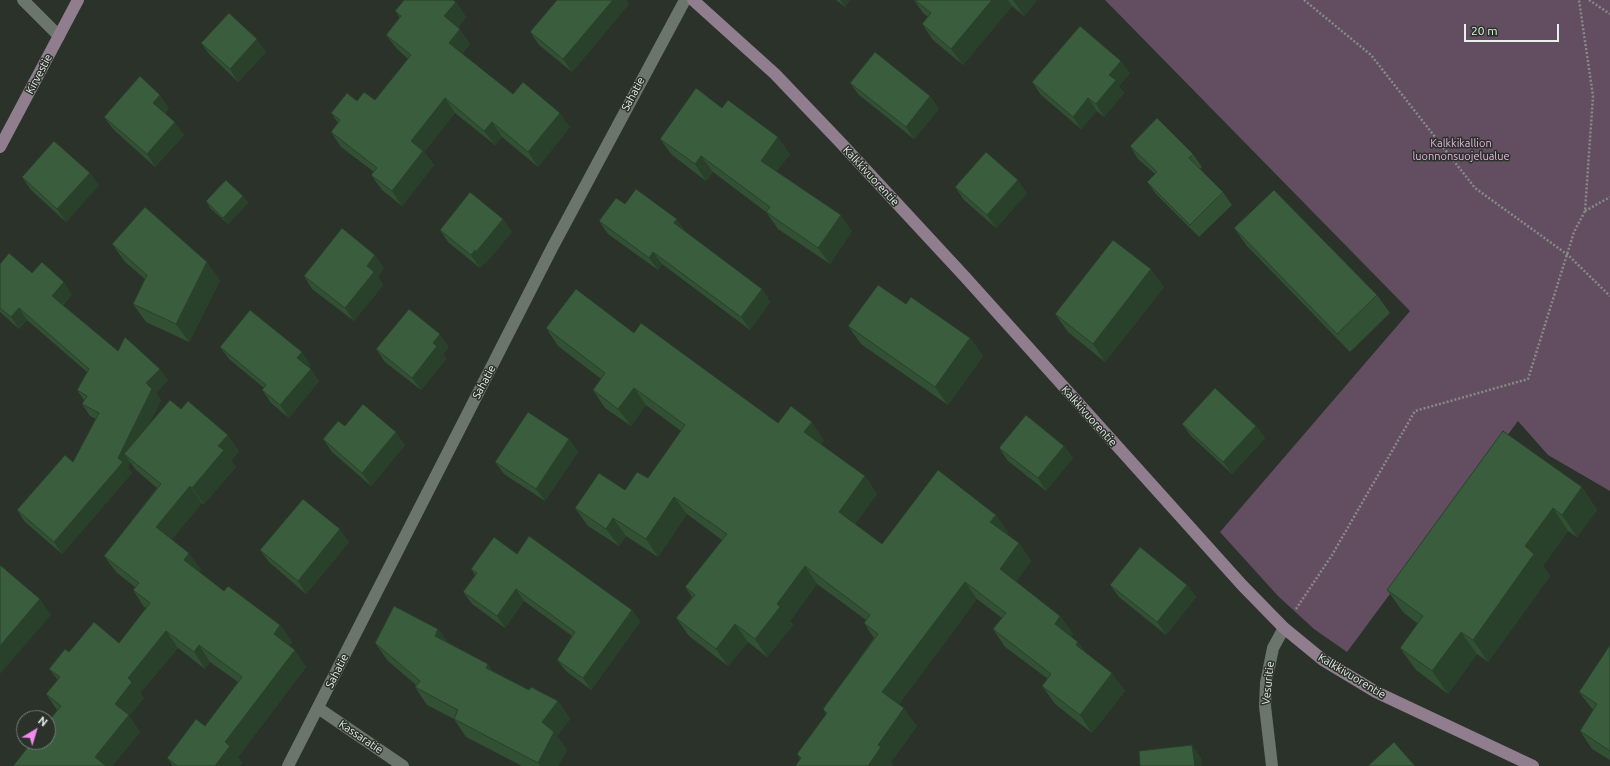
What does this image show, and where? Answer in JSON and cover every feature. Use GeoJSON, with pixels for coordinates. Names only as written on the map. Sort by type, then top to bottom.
{"type":"FeatureCollection","features":[{"type":"Feature","properties":{"kind":"street"},"geometry":{"type":"LineString","coordinates":[[23,0],[59,36]]}},
{"type":"Feature","properties":{"kind":"street","name":"Kirvestie"},"geometry":{"type":"LineString","coordinates":[[0,147],[78,0]]}},
{"type":"Feature","properties":{"kind":"street","name":"Sahatie"},"geometry":{"type":"LineString","coordinates":[[288,766],[448,449],[552,248],[685,0]]}},
{"type":"Feature","properties":{"kind":"street","name":"Kalkkivuorentie"},"geometry":{"type":"LineString","coordinates":[[693,0],[775,74],[840,142],[966,278],[1237,580],[1284,628],[1323,660],[1376,692],[1534,766]]}},
{"type":"Feature","properties":{"kind":"street","name":"Vesuritie"},"geometry":{"type":"LineString","coordinates":[[1272,766],[1265,706],[1266,683],[1273,648],[1284,628]]}},
{"type":"Feature","properties":{"kind":"street","name":"Kassaratie"},"geometry":{"type":"LineString","coordinates":[[318,708],[403,766]]}},
{"type":"Feature","properties":{"kind":"path"},"geometry":{"type":"LineString","coordinates":[[1304,0],[1372,55],[1475,188],[1568,255],[1610,296]]}},
{"type":"Feature","properties":{"kind":"path"},"geometry":{"type":"LineString","coordinates":[[1284,628],[1332,555],[1416,411],[1528,379],[1574,232],[1584,211],[1593,96],[1579,0]]}},
{"type":"Feature","properties":{"kind":"path"},"geometry":{"type":"LineString","coordinates":[[1590,0],[1610,14]]}},
{"type":"Feature","properties":{"kind":"path"},"geometry":{"type":"LineString","coordinates":[[1584,211],[1610,197]]}},
{"type":"Feature","properties":{"kind":"green space","name":"Kalkkikallion luonnonsuojelualue"},"geometry":{"type":"Polygon","coordinates":[[[1105,0],[1610,0],[1610,491],[1548,455],[1518,421],[1347,652],[1314,629],[1278,596],[1220,532],[1410,311],[1105,0]]]}},
{"type":"Feature","properties":{"kind":"building"},"geometry":{"type":"Polygon","coordinates":[[[404,0],[453,0],[456,2],[444,16],[460,29],[449,43],[513,94],[523,82],[560,113],[528,152],[492,122],[484,131],[445,98],[411,141],[423,151],[392,191],[371,175],[377,168],[331,132],[340,120],[331,113],[347,93],[357,101],[364,92],[375,100],[411,55],[386,35],[401,16],[395,11],[404,0]]]}},
{"type":"Feature","properties":{"kind":"building"},"geometry":{"type":"Polygon","coordinates":[[[557,0],[613,0],[563,59],[530,32],[557,0]]]}},
{"type":"Feature","properties":{"kind":"building"},"geometry":{"type":"Polygon","coordinates":[[[915,0],[992,0],[951,49],[922,24],[931,13],[915,0]]]}},
{"type":"Feature","properties":{"kind":"building"},"geometry":{"type":"Polygon","coordinates":[[[229,13],[257,39],[230,69],[201,43],[229,13]]]}},
{"type":"Feature","properties":{"kind":"building"},"geometry":{"type":"Polygon","coordinates":[[[1080,26],[1121,61],[1109,75],[1116,80],[1096,104],[1088,98],[1073,117],[1032,82],[1080,26]]]}},
{"type":"Feature","properties":{"kind":"building"},"geometry":{"type":"Polygon","coordinates":[[[875,52],[930,96],[906,127],[850,83],[875,52]]]}},
{"type":"Feature","properties":{"kind":"building"},"geometry":{"type":"Polygon","coordinates":[[[140,76],[160,95],[153,103],[175,122],[147,154],[104,117],[140,76]]]}},
{"type":"Feature","properties":{"kind":"building"},"geometry":{"type":"Polygon","coordinates":[[[696,88],[722,108],[728,100],[778,137],[761,161],[841,215],[818,248],[766,212],[770,207],[701,156],[695,164],[660,139],[696,88]]]}},
{"type":"Feature","properties":{"kind":"building"},"geometry":{"type":"Polygon","coordinates":[[[1157,118],[1193,154],[1189,158],[1223,192],[1190,225],[1147,182],[1157,172],[1130,146],[1157,118]]]}},
{"type":"Feature","properties":{"kind":"building"},"geometry":{"type":"Polygon","coordinates":[[[54,141],[90,173],[57,209],[22,177],[54,141]]]}},
{"type":"Feature","properties":{"kind":"building"},"geometry":{"type":"Polygon","coordinates":[[[986,152],[1018,180],[987,215],[955,187],[986,152]]]}},
{"type":"Feature","properties":{"kind":"building"},"geometry":{"type":"Polygon","coordinates":[[[226,180],[243,196],[223,218],[206,201],[226,180]]]}},
{"type":"Feature","properties":{"kind":"building"},"geometry":{"type":"Polygon","coordinates":[[[636,189],[677,219],[674,223],[762,289],[741,317],[653,252],[649,258],[599,221],[616,198],[625,204],[636,189]]]}},
{"type":"Feature","properties":{"kind":"building"},"geometry":{"type":"Polygon","coordinates":[[[1274,190],[1377,295],[1337,334],[1234,228],[1274,190]]]}},
{"type":"Feature","properties":{"kind":"building"},"geometry":{"type":"Polygon","coordinates":[[[470,192],[503,219],[476,252],[475,250],[471,255],[440,230],[470,192]]]}},
{"type":"Feature","properties":{"kind":"building"},"geometry":{"type":"Polygon","coordinates":[[[145,207],[207,262],[176,324],[133,304],[147,275],[112,244],[145,207]]]}},
{"type":"Feature","properties":{"kind":"building"},"geometry":{"type":"Polygon","coordinates":[[[342,228],[375,255],[367,266],[374,272],[345,308],[304,276],[342,228]]]}},
{"type":"Feature","properties":{"kind":"building"},"geometry":{"type":"Polygon","coordinates":[[[1113,240],[1151,269],[1093,344],[1055,314],[1113,240]]]}},
{"type":"Feature","properties":{"kind":"building"},"geometry":{"type":"Polygon","coordinates":[[[9,253],[32,273],[42,262],[64,282],[52,296],[118,351],[125,337],[160,369],[146,383],[152,389],[118,458],[123,462],[54,542],[17,510],[65,455],[73,462],[99,413],[82,404],[87,396],[77,390],[89,369],[19,308],[11,317],[0,308],[0,264],[9,253]]]}},
{"type":"Feature","properties":{"kind":"building"},"geometry":{"type":"Polygon","coordinates":[[[878,285],[906,304],[911,297],[970,338],[935,387],[848,326],[878,285]]]}},
{"type":"Feature","properties":{"kind":"building"},"geometry":{"type":"Polygon","coordinates":[[[576,289],[634,333],[641,323],[778,423],[791,406],[812,422],[804,432],[865,476],[839,512],[882,544],[938,470],[996,515],[990,522],[1019,543],[1000,569],[1060,616],[1055,624],[1078,642],[1076,645],[1112,673],[1080,715],[1042,686],[1051,674],[993,629],[1006,613],[965,582],[882,692],[904,708],[878,745],[881,747],[868,766],[795,766],[801,758],[797,754],[827,713],[823,709],[878,634],[864,623],[870,615],[805,566],[777,604],[780,607],[755,639],[735,624],[716,649],[676,618],[695,595],[685,587],[727,534],[674,497],[646,539],[613,518],[606,529],[575,508],[599,473],[625,490],[637,472],[648,478],[685,425],[634,388],[618,409],[593,390],[605,373],[546,328],[576,289]]]}},
{"type":"Feature","properties":{"kind":"building"},"geometry":{"type":"Polygon","coordinates":[[[409,309],[440,334],[433,343],[437,346],[412,378],[376,349],[409,309]]]}},
{"type":"Feature","properties":{"kind":"building"},"geometry":{"type":"Polygon","coordinates":[[[250,310],[302,352],[297,358],[311,369],[280,405],[262,390],[266,385],[220,347],[250,310]]]}},
{"type":"Feature","properties":{"kind":"building"},"geometry":{"type":"Polygon","coordinates":[[[1215,388],[1256,426],[1223,462],[1182,424],[1215,388]]]}},
{"type":"Feature","properties":{"kind":"building"},"geometry":{"type":"Polygon","coordinates":[[[170,400],[181,409],[188,401],[228,435],[218,446],[224,450],[192,488],[190,486],[156,527],[189,553],[184,560],[224,591],[228,586],[280,625],[274,634],[295,650],[225,742],[230,746],[215,766],[177,766],[167,758],[196,719],[205,726],[242,677],[199,645],[194,652],[166,631],[128,678],[132,682],[115,704],[129,715],[95,757],[106,766],[13,766],[26,750],[56,750],[56,712],[61,706],[46,694],[60,677],[49,669],[65,649],[69,652],[94,622],[119,643],[150,603],[133,590],[139,583],[104,556],[161,484],[124,454],[170,400]]]}},
{"type":"Feature","properties":{"kind":"building"},"geometry":{"type":"Polygon","coordinates":[[[363,404],[396,432],[362,473],[323,439],[338,421],[345,426],[363,404]]]}},
{"type":"Feature","properties":{"kind":"building"},"geometry":{"type":"Polygon","coordinates":[[[528,412],[569,439],[536,489],[495,462],[528,412]]]}},
{"type":"Feature","properties":{"kind":"building"},"geometry":{"type":"Polygon","coordinates":[[[1026,415],[1064,446],[1038,478],[999,448],[1026,415]]]}},
{"type":"Feature","properties":{"kind":"building"},"geometry":{"type":"Polygon","coordinates":[[[1503,431],[1582,487],[1562,515],[1553,508],[1525,546],[1534,554],[1473,640],[1461,632],[1432,671],[1400,648],[1423,616],[1387,590],[1503,431]]]}},
{"type":"Feature","properties":{"kind":"building"},"geometry":{"type":"Polygon","coordinates":[[[303,499],[340,529],[298,581],[260,550],[303,499]]]}},
{"type":"Feature","properties":{"kind":"building"},"geometry":{"type":"Polygon","coordinates":[[[529,536],[632,610],[583,678],[557,660],[575,632],[516,589],[497,616],[463,592],[477,573],[471,569],[494,537],[517,554],[529,536]]]}},
{"type":"Feature","properties":{"kind":"building"},"geometry":{"type":"Polygon","coordinates":[[[1140,547],[1187,585],[1157,622],[1110,585],[1140,547]]]}},
{"type":"Feature","properties":{"kind":"building"},"geometry":{"type":"Polygon","coordinates":[[[0,565],[40,599],[0,646],[0,565]]]}},
{"type":"Feature","properties":{"kind":"building"},"geometry":{"type":"Polygon","coordinates":[[[394,606],[438,629],[435,636],[488,664],[486,668],[529,690],[531,687],[558,701],[542,722],[554,732],[538,763],[454,719],[458,710],[415,687],[420,681],[375,643],[394,606]]]}},
{"type":"Feature","properties":{"kind":"building"},"geometry":{"type":"Polygon","coordinates":[[[1610,645],[1610,751],[1580,731],[1597,704],[1579,692],[1610,645]]]}},
{"type":"Feature","properties":{"kind":"building"},"geometry":{"type":"Polygon","coordinates":[[[1394,742],[1415,766],[1368,766],[1394,742]]]}},
{"type":"Feature","properties":{"kind":"building"},"geometry":{"type":"Polygon","coordinates":[[[1192,745],[1195,766],[1140,766],[1139,751],[1192,745]]]}}]}
